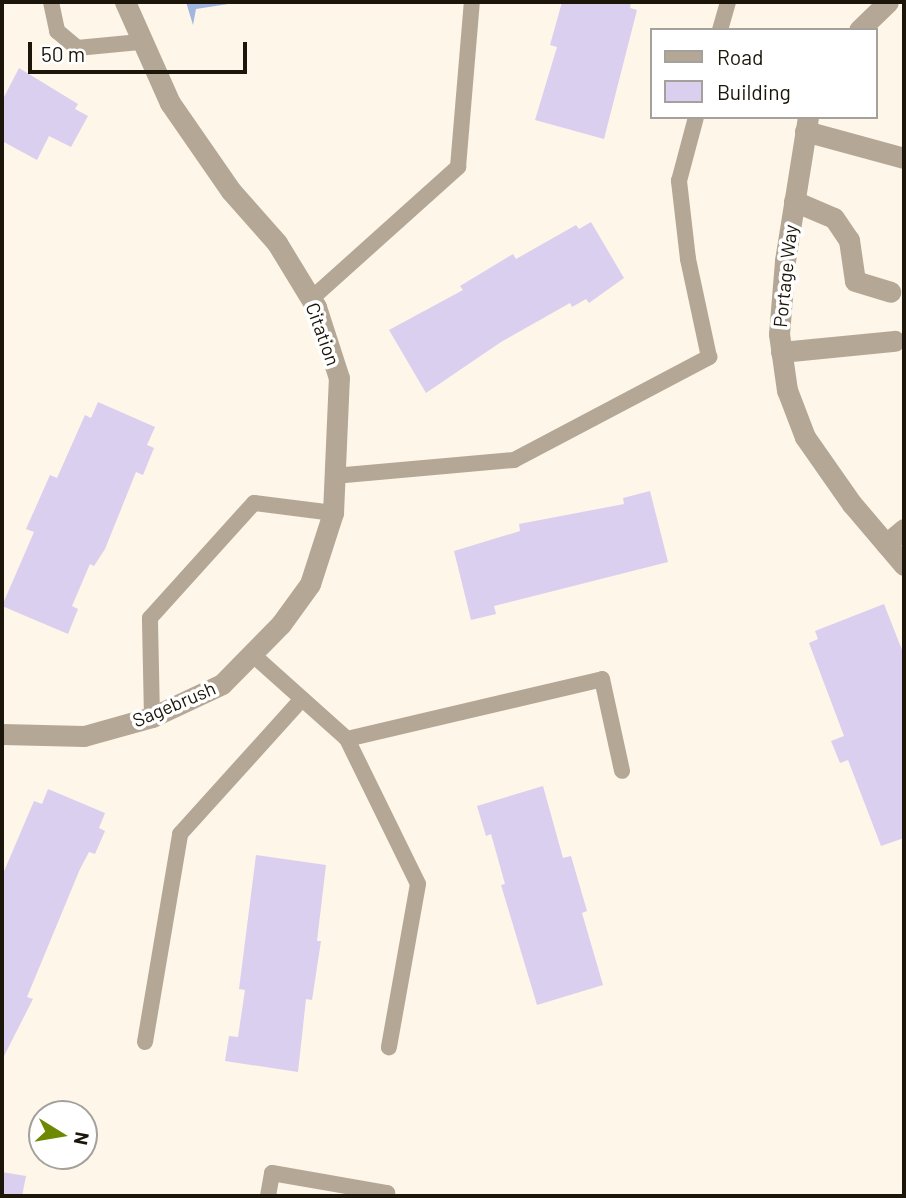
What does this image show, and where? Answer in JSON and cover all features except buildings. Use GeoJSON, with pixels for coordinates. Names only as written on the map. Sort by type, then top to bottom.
{"type":"FeatureCollection","features":[{"type":"Feature","properties":{"kind":"street","name":"Citation"},"geometry":{"type":"LineString","coordinates":[[125,2],[140,42],[170,103],[231,191],[276,243],[311,299],[339,377],[333,513],[310,584],[252,654]]}},
{"type":"Feature","properties":{"kind":"street"},"geometry":{"type":"LineString","coordinates":[[861,28],[888,2]]}},
{"type":"Feature","properties":{"kind":"street"},"geometry":{"type":"LineString","coordinates":[[806,124],[904,158]]}},
{"type":"Feature","properties":{"kind":"street","name":"Portage Way"},"geometry":{"type":"LineString","coordinates":[[806,124],[785,261],[781,352],[787,390],[805,437],[904,565]]}},
{"type":"Feature","properties":{"kind":"street"},"geometry":{"type":"LineString","coordinates":[[794,201],[834,218],[849,240],[855,281],[890,292]]}},
{"type":"Feature","properties":{"kind":"street"},"geometry":{"type":"LineString","coordinates":[[781,352],[894,341]]}},
{"type":"Feature","properties":{"kind":"street"},"geometry":{"type":"LineString","coordinates":[[886,544],[904,529]]}},
{"type":"Feature","properties":{"kind":"street","name":"Sagebrush"},"geometry":{"type":"LineString","coordinates":[[2,734],[84,736],[152,717],[222,684],[252,654]]}},
{"type":"Feature","properties":{"kind":"lane"},"geometry":{"type":"LineString","coordinates":[[51,2],[57,31],[77,48],[140,42]]}},
{"type":"Feature","properties":{"kind":"lane"},"geometry":{"type":"LineString","coordinates":[[311,299],[458,167],[472,2]]}},
{"type":"Feature","properties":{"kind":"lane"},"geometry":{"type":"LineString","coordinates":[[721,28],[728,2]]}},
{"type":"Feature","properties":{"kind":"lane"},"geometry":{"type":"LineString","coordinates":[[334,476],[514,460],[709,356],[688,259],[679,181],[695,119]]}},
{"type":"Feature","properties":{"kind":"lane"},"geometry":{"type":"LineString","coordinates":[[152,717],[150,618],[254,503],[333,513]]}},
{"type":"Feature","properties":{"kind":"lane"},"geometry":{"type":"LineString","coordinates":[[252,654],[347,739],[418,884],[389,1046]]}},
{"type":"Feature","properties":{"kind":"lane"},"geometry":{"type":"LineString","coordinates":[[347,739],[602,679],[622,771]]}},
{"type":"Feature","properties":{"kind":"lane"},"geometry":{"type":"LineString","coordinates":[[145,1042],[180,834],[302,699]]}},
{"type":"Feature","properties":{"kind":"lane"},"geometry":{"type":"LineString","coordinates":[[268,1196],[272,1173],[387,1193],[386,1196]]}},
{"type":"Feature","properties":{"kind":"water"},"geometry":{"type":"Polygon","coordinates":[[[186,2],[241,2],[196,9],[193,25],[186,2]]]}}]}
